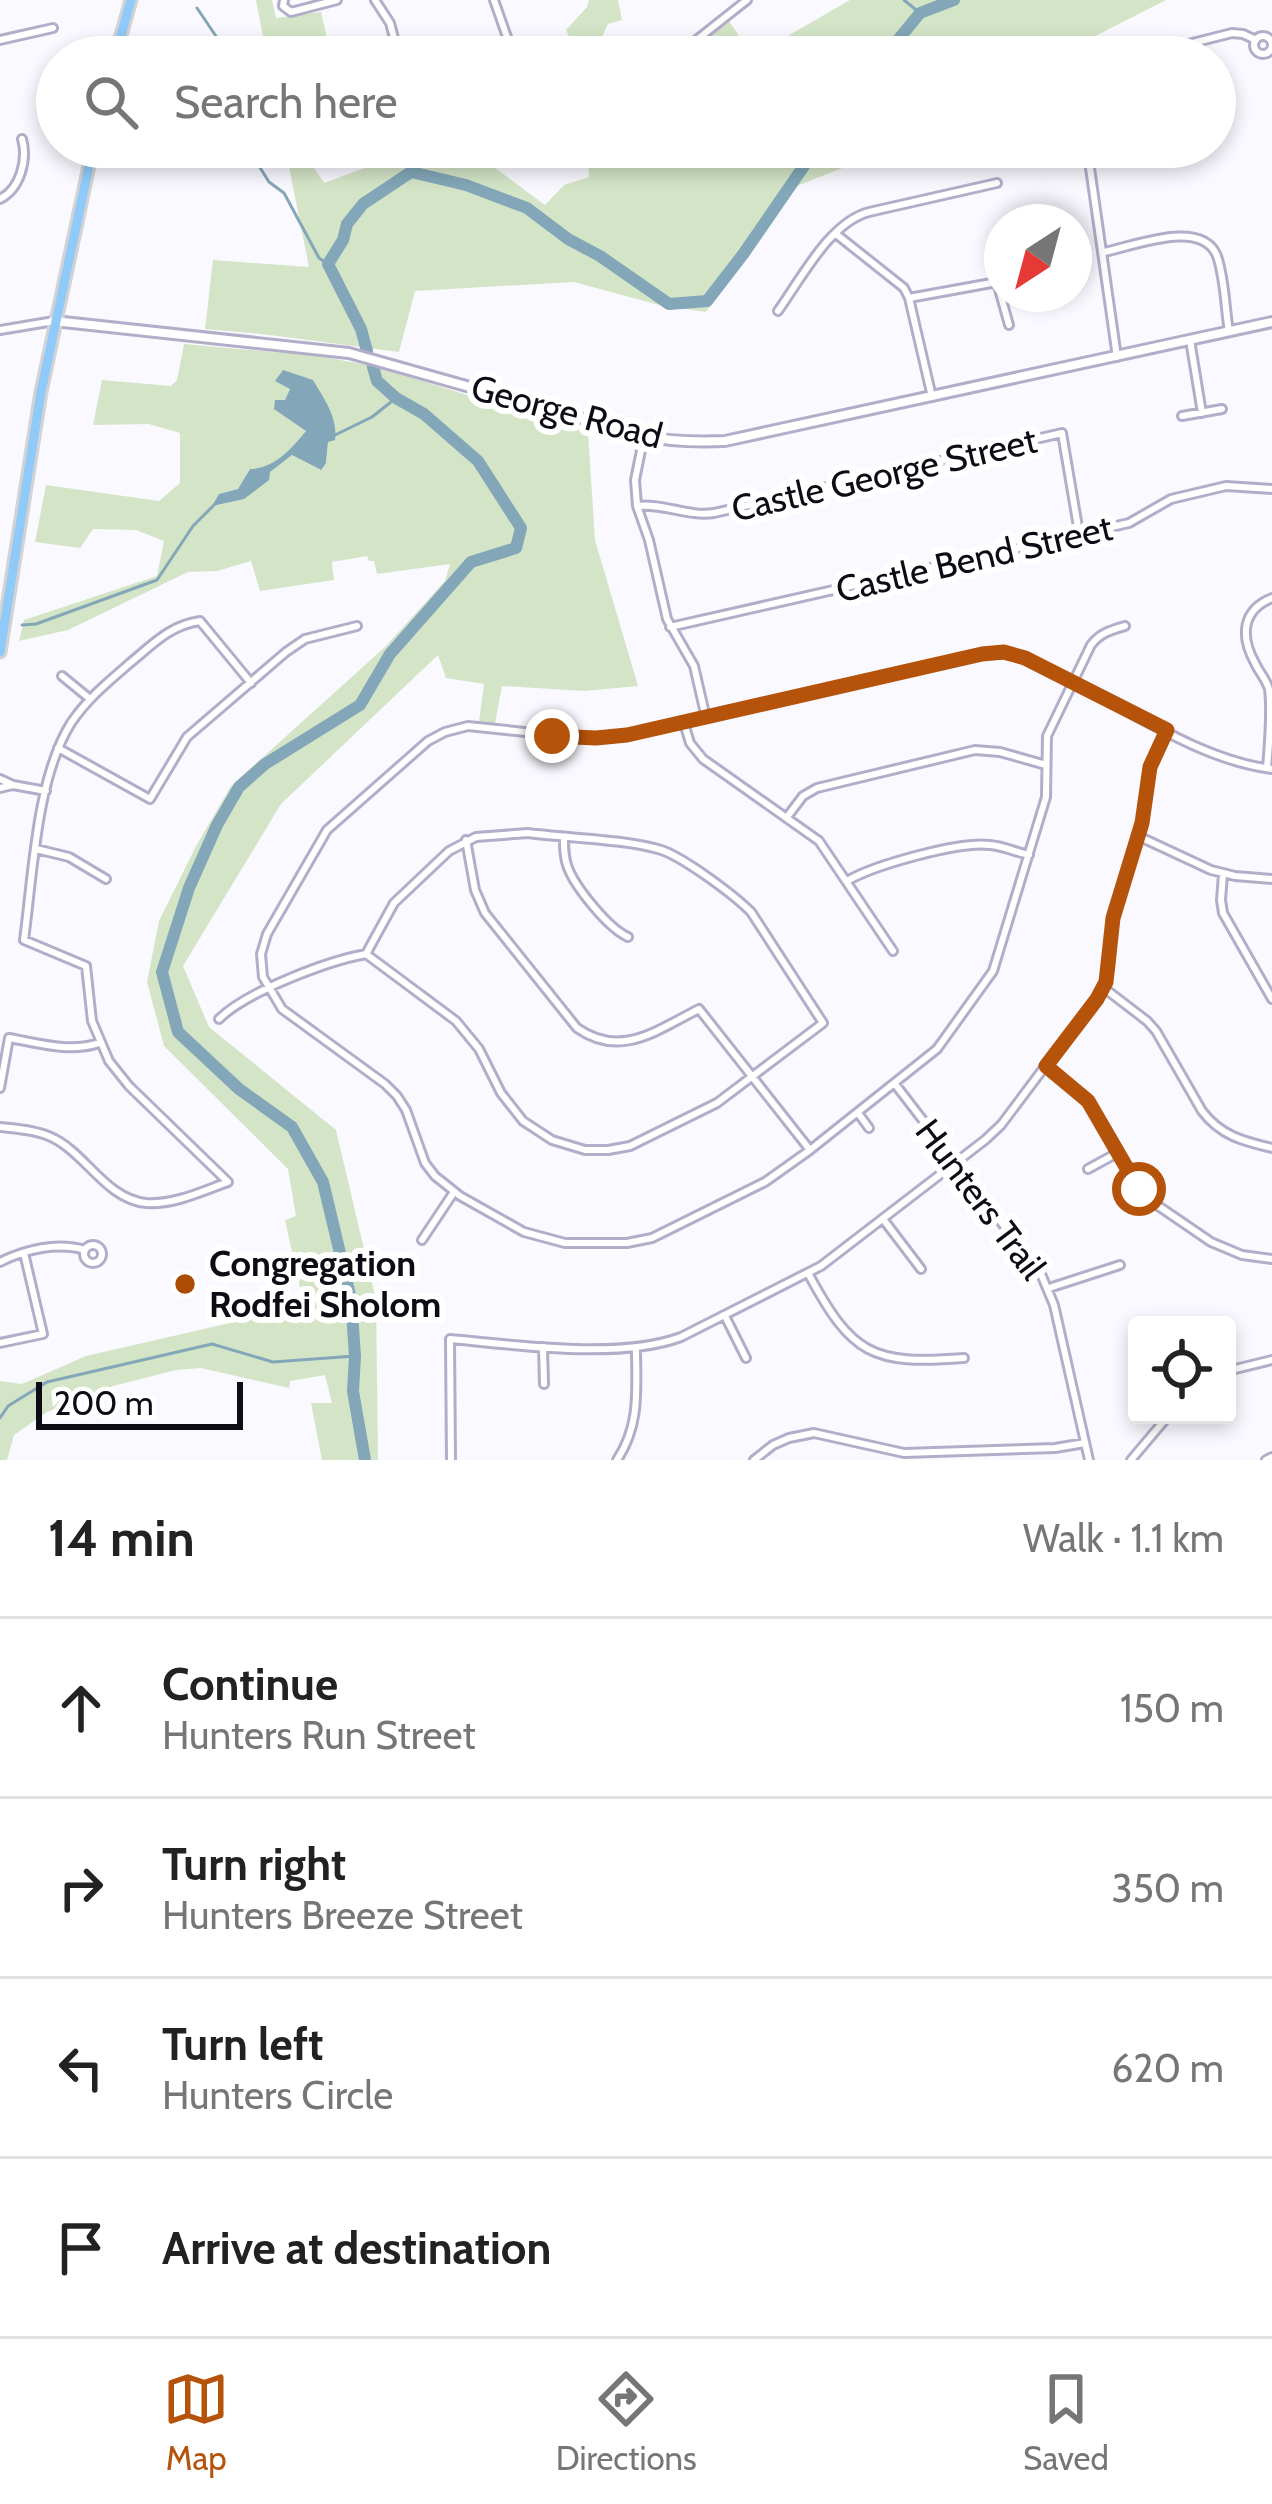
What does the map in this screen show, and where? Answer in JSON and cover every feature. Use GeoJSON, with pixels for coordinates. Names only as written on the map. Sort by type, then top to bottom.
{"type":"FeatureCollection","features":[{"type":"Feature","properties":{"kind":"main road"},"geometry":{"type":"LineString","coordinates":[[121,36],[130,0]]}},
{"type":"Feature","properties":{"kind":"main road"},"geometry":{"type":"LineString","coordinates":[[0,652],[27,471],[87,168]]}},
{"type":"Feature","properties":{"kind":"street"},"geometry":{"type":"LineString","coordinates":[[284,0],[283,6],[291,12],[337,0]]}},
{"type":"Feature","properties":{"kind":"street"},"geometry":{"type":"LineString","coordinates":[[374,0],[394,36]]}},
{"type":"Feature","properties":{"kind":"street"},"geometry":{"type":"LineString","coordinates":[[494,0],[507,36]]}},
{"type":"Feature","properties":{"kind":"street"},"geometry":{"type":"LineString","coordinates":[[702,36],[747,0]]}},
{"type":"Feature","properties":{"kind":"street"},"geometry":{"type":"LineString","coordinates":[[0,40],[52,28]]}},
{"type":"Feature","properties":{"kind":"street"},"geometry":{"type":"LineString","coordinates":[[1220,36],[1243,34],[1256,40]]}},
{"type":"Feature","properties":{"kind":"street"},"geometry":{"type":"LineString","coordinates":[[0,200],[18,179],[25,152],[22,139]]}},
{"type":"Feature","properties":{"kind":"street"},"geometry":{"type":"LineString","coordinates":[[1090,168],[1117,357]]}},
{"type":"Feature","properties":{"kind":"street"},"geometry":{"type":"LineString","coordinates":[[778,311],[835,233],[857,215],[997,183]]}},
{"type":"Feature","properties":{"kind":"street"},"geometry":{"type":"LineString","coordinates":[[835,233],[904,287],[932,397]]}},
{"type":"Feature","properties":{"kind":"street"},"geometry":{"type":"LineString","coordinates":[[1102,253],[1183,235],[1199,237],[1219,262],[1229,332]]}},
{"type":"Feature","properties":{"kind":"street"},"geometry":{"type":"LineString","coordinates":[[909,298],[997,282],[1009,325]]}},
{"type":"Feature","properties":{"kind":"street","name":"George Road"},"geometry":{"type":"LineString","coordinates":[[0,330],[54,322],[349,353],[644,436],[725,441],[1272,322]]}},
{"type":"Feature","properties":{"kind":"street"},"geometry":{"type":"LineString","coordinates":[[1190,340],[1202,413]]}},
{"type":"Feature","properties":{"kind":"street"},"geometry":{"type":"LineString","coordinates":[[1182,416],[1222,409]]}},
{"type":"Feature","properties":{"kind":"street","name":"Castle George Street"},"geometry":{"type":"LineString","coordinates":[[637,506],[714,513],[1062,434],[1079,534]]}},
{"type":"Feature","properties":{"kind":"street"},"geometry":{"type":"LineString","coordinates":[[644,436],[634,480],[637,506],[670,627],[694,666],[706,718]]}},
{"type":"Feature","properties":{"kind":"street","name":"Castle Bend Street"},"geometry":{"type":"LineString","coordinates":[[670,627],[1130,523],[1171,499],[1226,487],[1272,489]]}},
{"type":"Feature","properties":{"kind":"street"},"geometry":{"type":"LineString","coordinates":[[1125,626],[1093,642],[1072,682],[1047,736],[1046,797],[986,985],[937,1049],[858,1113],[765,1182],[663,1234],[627,1243],[565,1244],[539,1238],[454,1192],[425,1163],[406,1110],[392,1089],[287,1014],[268,990],[261,970],[263,944],[318,842],[428,741],[445,732],[468,726],[596,738],[684,723],[989,653],[1018,656],[1072,682],[1226,759],[1269,769],[1270,690],[1250,651],[1246,625],[1253,609],[1272,598]]}},
{"type":"Feature","properties":{"kind":"street"},"geometry":{"type":"LineString","coordinates":[[0,1126],[55,1139],[115,1190],[140,1202],[181,1198],[228,1182],[129,1086],[99,1043],[86,966],[24,940],[46,791],[58,748],[90,699],[167,632],[200,621],[251,682]]}},
{"type":"Feature","properties":{"kind":"street"},"geometry":{"type":"LineString","coordinates":[[58,748],[150,799],[187,737],[251,682],[305,639],[357,626]]}},
{"type":"Feature","properties":{"kind":"street"},"geometry":{"type":"LineString","coordinates":[[62,676],[90,699]]}},
{"type":"Feature","properties":{"kind":"street"},"geometry":{"type":"LineString","coordinates":[[684,723],[690,743],[703,759],[819,841],[893,951]]}},
{"type":"Feature","properties":{"kind":"street"},"geometry":{"type":"LineString","coordinates":[[451,1460],[450,1339],[543,1348],[636,1347],[670,1341],[836,1256],[1001,1125],[1104,988],[1113,918],[1145,811],[1150,767],[1167,730]]}},
{"type":"Feature","properties":{"kind":"street"},"geometry":{"type":"LineString","coordinates":[[787,817],[803,796],[817,788],[975,750],[1046,765]]}},
{"type":"Feature","properties":{"kind":"street"},"geometry":{"type":"LineString","coordinates":[[0,784],[46,791]]}},
{"type":"Feature","properties":{"kind":"street"},"geometry":{"type":"LineString","coordinates":[[219,1019],[230,1008],[268,990],[366,953],[394,903],[448,850],[466,840],[515,833],[659,850],[678,859],[740,902],[758,922],[823,1023],[717,1103],[630,1146],[597,1150],[562,1145],[514,1113],[479,1049],[456,1021],[366,953]]}},
{"type":"Feature","properties":{"kind":"street"},"geometry":{"type":"LineString","coordinates":[[1138,836],[1223,874],[1272,879]]}},
{"type":"Feature","properties":{"kind":"street"},"geometry":{"type":"LineString","coordinates":[[564,837],[571,875],[611,927],[628,937]]}},
{"type":"Feature","properties":{"kind":"street"},"geometry":{"type":"LineString","coordinates":[[466,840],[475,890],[485,913],[577,1028],[595,1038],[621,1043],[699,1009],[810,1150]]}},
{"type":"Feature","properties":{"kind":"street"},"geometry":{"type":"LineString","coordinates":[[847,881],[870,868],[974,845],[995,845],[1028,855]]}},
{"type":"Feature","properties":{"kind":"street"},"geometry":{"type":"LineString","coordinates":[[37,849],[69,857],[106,879]]}},
{"type":"Feature","properties":{"kind":"street"},"geometry":{"type":"LineString","coordinates":[[1223,874],[1223,913],[1272,999]]}},
{"type":"Feature","properties":{"kind":"street"},"geometry":{"type":"LineString","coordinates":[[1104,988],[1147,1021],[1213,1124],[1236,1138],[1272,1148]]}},
{"type":"Feature","properties":{"kind":"street"},"geometry":{"type":"LineString","coordinates":[[0,1088],[9,1038],[67,1048],[99,1043]]}},
{"type":"Feature","properties":{"kind":"street"},"geometry":{"type":"LineString","coordinates":[[1046,1066],[1088,1101],[1144,1195],[1226,1250],[1272,1259]]}},
{"type":"Feature","properties":{"kind":"street","name":"Hunters Trail"},"geometry":{"type":"LineString","coordinates":[[895,1084],[1031,1259],[1048,1288],[1089,1460]]}},
{"type":"Feature","properties":{"kind":"street","name":"Hunters Trail"},"geometry":{"type":"LineString","coordinates":[[858,1113],[869,1128]]}},
{"type":"Feature","properties":{"kind":"street"},"geometry":{"type":"LineString","coordinates":[[1088,1169],[1119,1152]]}},
{"type":"Feature","properties":{"kind":"street"},"geometry":{"type":"LineString","coordinates":[[422,1240],[454,1192]]}},
{"type":"Feature","properties":{"kind":"street"},"geometry":{"type":"LineString","coordinates":[[884,1219],[922,1268]]}},
{"type":"Feature","properties":{"kind":"street"},"geometry":{"type":"LineString","coordinates":[[0,1262],[62,1246],[86,1250]]}},
{"type":"Feature","properties":{"kind":"street"},"geometry":{"type":"LineString","coordinates":[[0,1343],[43,1334],[24,1253]]}},
{"type":"Feature","properties":{"kind":"street"},"geometry":{"type":"LineString","coordinates":[[1048,1288],[1120,1265]]}},
{"type":"Feature","properties":{"kind":"street"},"geometry":{"type":"LineString","coordinates":[[808,1273],[838,1324],[875,1353],[907,1362],[964,1358]]}},
{"type":"Feature","properties":{"kind":"street"},"geometry":{"type":"LineString","coordinates":[[725,1316],[746,1358]]}},
{"type":"Feature","properties":{"kind":"street"},"geometry":{"type":"LineString","coordinates":[[617,1460],[636,1419],[636,1347]]}},
{"type":"Feature","properties":{"kind":"street"},"geometry":{"type":"LineString","coordinates":[[543,1348],[544,1384]]}},
{"type":"Feature","properties":{"kind":"street"},"geometry":{"type":"LineString","coordinates":[[1236,1369],[1272,1360]]}},
{"type":"Feature","properties":{"kind":"street"},"geometry":{"type":"LineString","coordinates":[[1131,1460],[1161,1424]]}},
{"type":"Feature","properties":{"kind":"street"},"geometry":{"type":"LineString","coordinates":[[754,1460],[773,1445],[814,1433],[904,1453],[1085,1443]]}},
{"type":"Feature","properties":{"kind":"green space"},"geometry":{"type":"Polygon","coordinates":[[[256,0],[272,0],[276,18],[321,12],[326,36],[263,36],[256,0]]]}},
{"type":"Feature","properties":{"kind":"green space"},"geometry":{"type":"Polygon","coordinates":[[[589,0],[618,0],[622,20],[608,24],[602,36],[569,36],[566,30],[589,0]]]}},
{"type":"Feature","properties":{"kind":"green space"},"geometry":{"type":"Polygon","coordinates":[[[850,0],[1166,0],[1095,36],[788,36],[850,0]]]}},
{"type":"Feature","properties":{"kind":"green space"},"geometry":{"type":"Polygon","coordinates":[[[729,21],[739,36],[710,36],[729,21]]]}},
{"type":"Feature","properties":{"kind":"green space"},"geometry":{"type":"Polygon","coordinates":[[[289,168],[314,168],[324,183],[365,168],[495,168],[545,205],[564,185],[589,177],[589,168],[842,168],[794,187],[706,312],[574,282],[415,291],[399,352],[205,329],[213,260],[309,267],[289,168]]]}},
{"type":"Feature","properties":{"kind":"green space"},"geometry":{"type":"Polygon","coordinates":[[[184,344],[319,356],[378,367],[588,433],[595,540],[638,686],[584,691],[502,686],[495,724],[479,722],[484,684],[446,678],[438,655],[281,804],[183,966],[209,1027],[336,1130],[376,1300],[378,1460],[322,1460],[311,1403],[332,1403],[325,1375],[290,1381],[289,1388],[201,1368],[113,1386],[47,1412],[14,1435],[7,1460],[0,1460],[0,1381],[22,1384],[86,1356],[304,1306],[285,1220],[296,1216],[288,1169],[164,1046],[147,982],[159,921],[231,786],[385,647],[445,581],[450,564],[377,574],[374,561],[367,556],[332,562],[334,580],[260,591],[251,561],[217,571],[188,572],[68,630],[19,641],[24,620],[157,576],[164,541],[136,530],[93,529],[80,548],[35,542],[46,485],[159,501],[180,483],[180,433],[149,424],[93,425],[102,380],[171,386],[177,380],[184,344]],[[283,371],[276,381],[290,389],[285,400],[307,431],[275,461],[250,469],[238,489],[219,494],[213,505],[292,455],[320,470],[326,463],[328,442],[283,371]]]}},
{"type":"Feature","properties":{"kind":"water"},"geometry":{"type":"Polygon","coordinates":[[[283,370],[313,380],[329,408],[335,440],[328,442],[326,463],[321,470],[292,455],[244,499],[212,506],[219,494],[238,489],[250,469],[275,461],[306,431],[274,409],[275,400],[285,400],[290,389],[275,381],[283,370]]]}},
{"type":"Feature","properties":{"kind":"waterway"},"geometry":{"type":"LineString","coordinates":[[904,0],[920,13]]}},
{"type":"Feature","properties":{"kind":"waterway"},"geometry":{"type":"LineString","coordinates":[[901,36],[920,13],[954,0]]}},
{"type":"Feature","properties":{"kind":"waterway"},"geometry":{"type":"LineString","coordinates":[[197,8],[216,36]]}},
{"type":"Feature","properties":{"kind":"waterway"},"geometry":{"type":"LineString","coordinates":[[260,168],[284,193],[319,258],[328,264]]}},
{"type":"Feature","properties":{"kind":"waterway"},"geometry":{"type":"LineString","coordinates":[[367,351],[328,264],[347,224],[363,204],[411,172],[466,185],[527,208],[669,304],[707,301],[803,168]]}},
{"type":"Feature","properties":{"kind":"waterway"},"geometry":{"type":"LineString","coordinates":[[365,1460],[353,1391],[351,1299],[323,1182],[292,1127],[239,1089],[178,1032],[162,972],[189,888],[239,787],[265,764],[360,705],[390,654],[471,562],[516,548],[521,528],[478,461],[377,381],[373,367]]}},
{"type":"Feature","properties":{"kind":"waterway"},"geometry":{"type":"LineString","coordinates":[[335,435],[372,417],[396,398]]}},
{"type":"Feature","properties":{"kind":"waterway"},"geometry":{"type":"LineString","coordinates":[[22,625],[157,580],[193,526],[214,505]]}},
{"type":"Feature","properties":{"kind":"waterway"},"geometry":{"type":"LineString","coordinates":[[0,1418],[8,1406],[47,1382],[212,1344],[273,1362],[355,1356]]}},
{"type":"Feature","properties":{"kind":"place","name":"Congregation Rodfei Sholom"},"geometry":{"type":"Point","coordinates":[185,1284]}},
{"type":"Feature","properties":{"kind":"route"},"geometry":{"type":"LineString","coordinates":[[552,736],[627,735],[1004,652],[1025,658],[1167,730],[1150,767],[1142,823],[1113,918],[1106,982],[1046,1066],[1088,1101],[1139,1189]]}}]}
